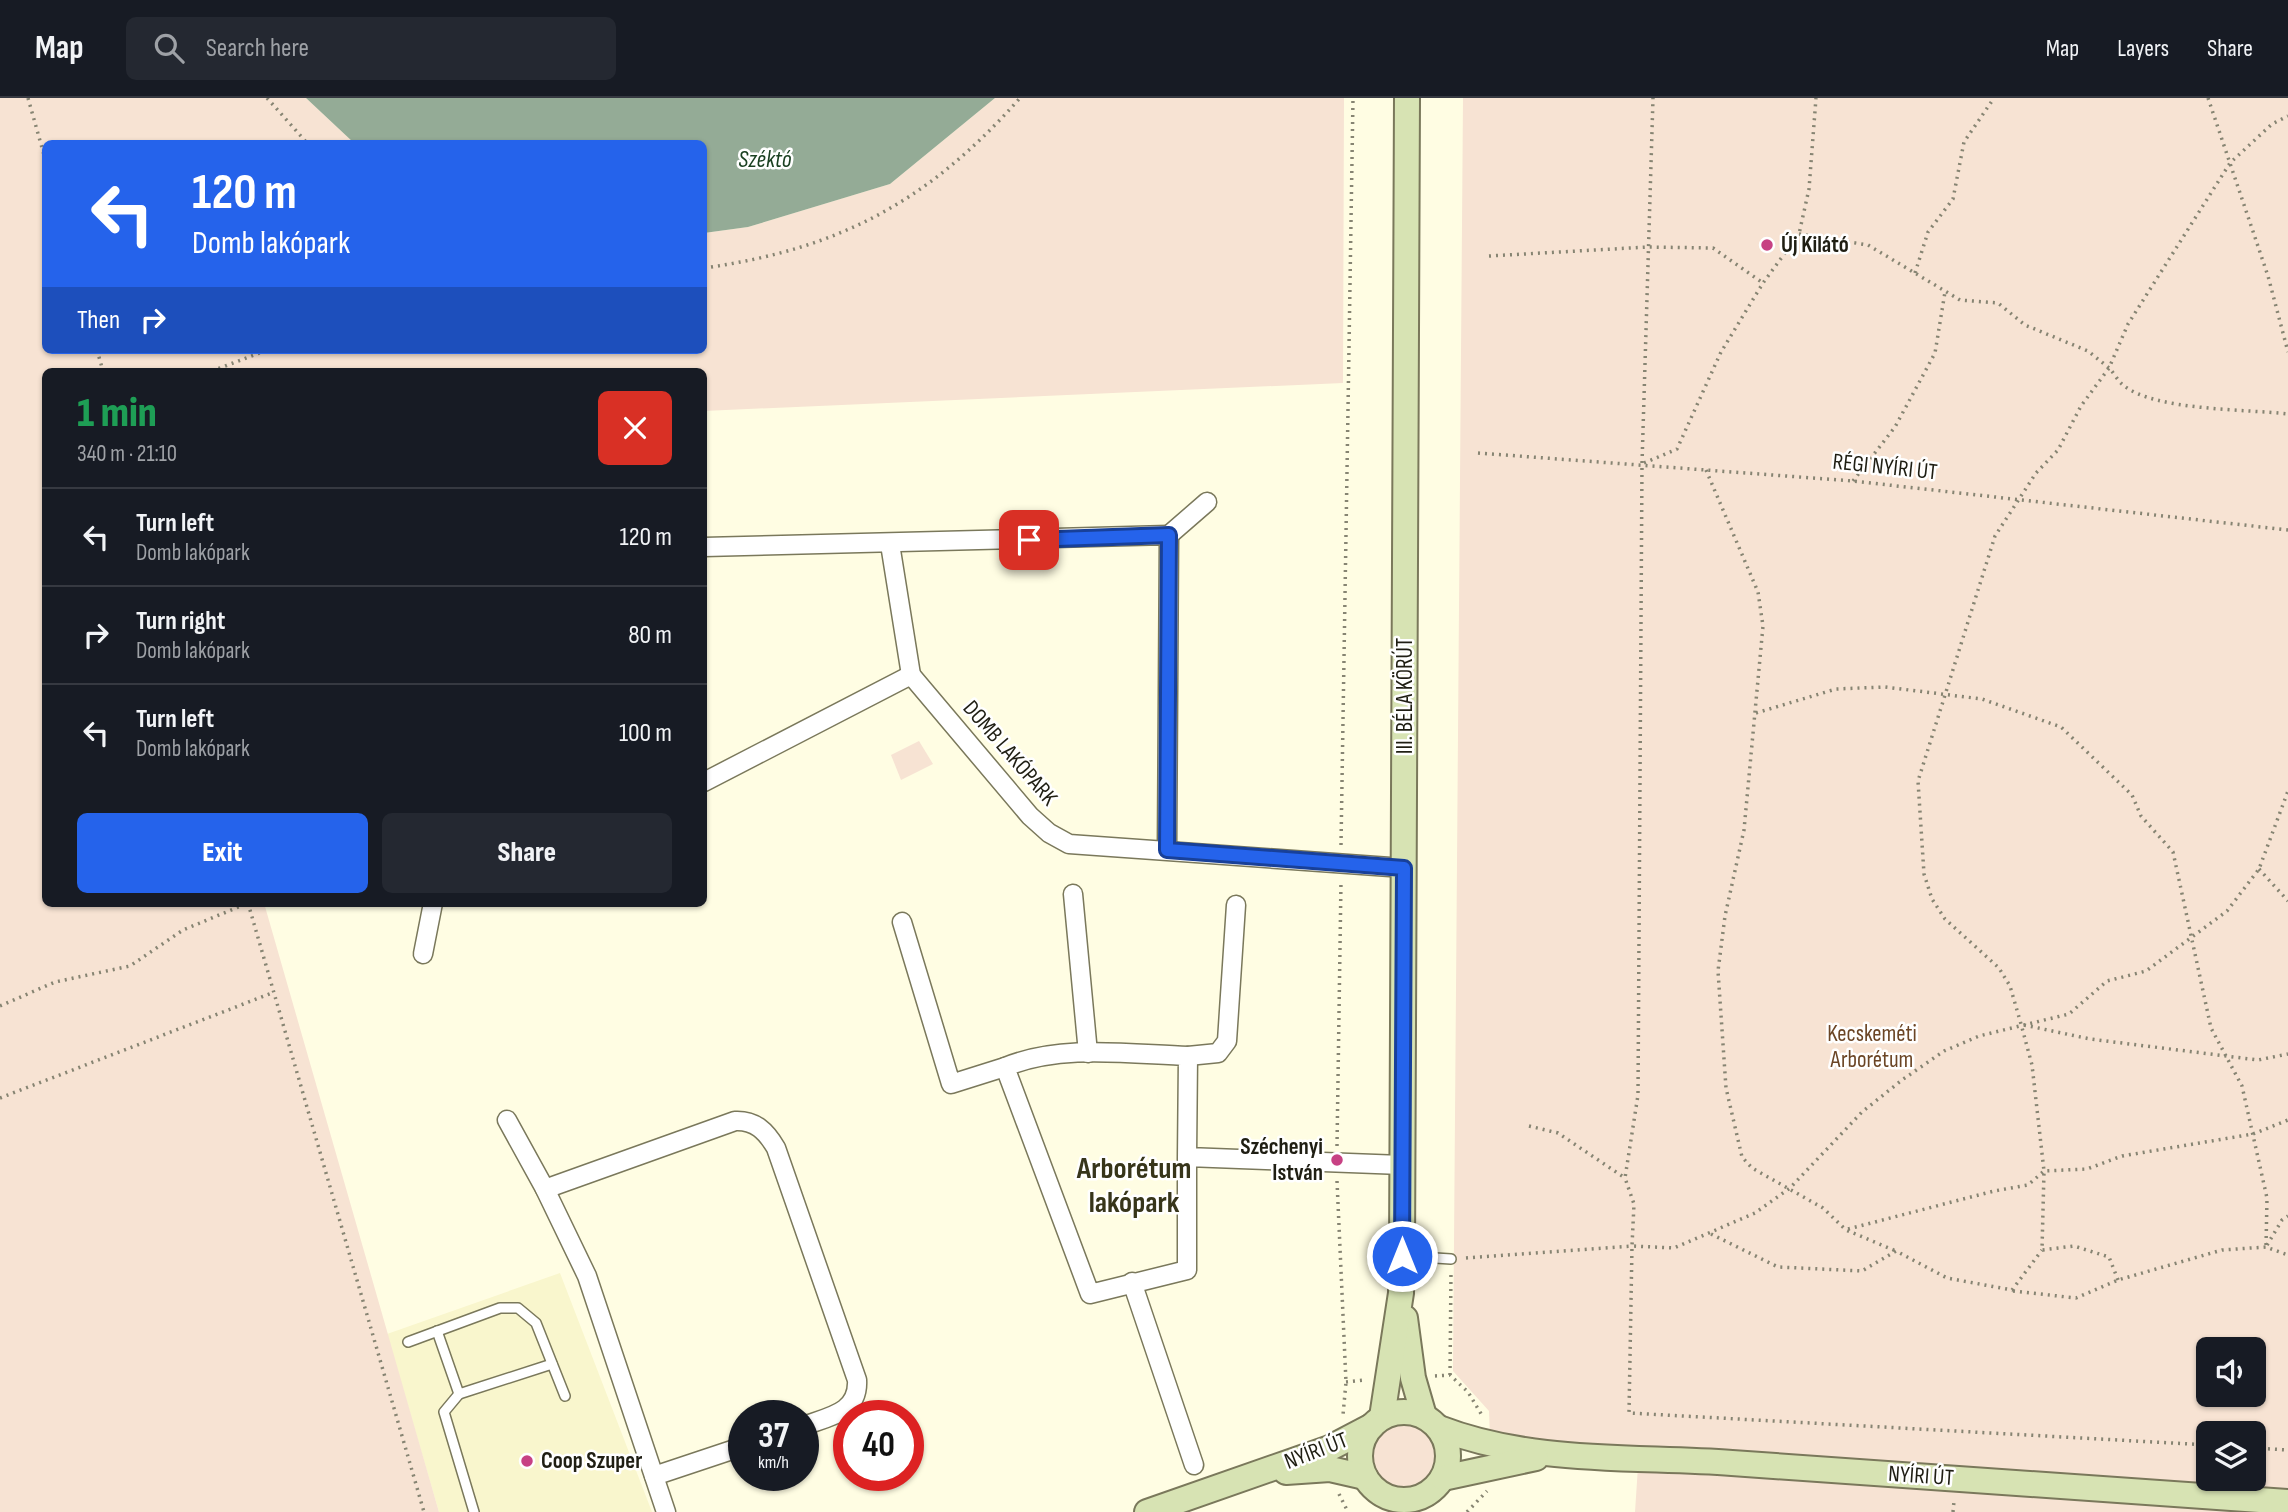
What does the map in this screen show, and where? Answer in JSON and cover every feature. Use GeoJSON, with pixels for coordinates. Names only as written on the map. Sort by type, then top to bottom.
{"type":"FeatureCollection","features":[{"type":"Feature","properties":{"kind":"street","name":"III. BÉLA KÖRÚT"},"geometry":{"type":"LineString","coordinates":[[1377,1422],[1401,1293],[1402,1256],[1407,98]]}},
{"type":"Feature","properties":{"kind":"street"},"geometry":{"type":"LineString","coordinates":[[707,547],[1169,535],[1207,502]]}},
{"type":"Feature","properties":{"kind":"street"},"geometry":{"type":"LineString","coordinates":[[1167,850],[1169,535]]}},
{"type":"Feature","properties":{"kind":"street"},"geometry":{"type":"LineString","coordinates":[[707,780],[911,675],[890,544]]}},
{"type":"Feature","properties":{"kind":"street","name":"DOMB LAKÓPARK"},"geometry":{"type":"LineString","coordinates":[[911,675],[1030,816],[1059,840],[1084,847],[1167,850],[1404,868]]}},
{"type":"Feature","properties":{"kind":"street"},"geometry":{"type":"LineString","coordinates":[[1073,894],[1088,1053]]}},
{"type":"Feature","properties":{"kind":"street"},"geometry":{"type":"LineString","coordinates":[[902,922],[951,1084],[1030,1057],[1088,1053],[1188,1056],[1218,1053],[1227,1041],[1236,905]]}},
{"type":"Feature","properties":{"kind":"street"},"geometry":{"type":"LineString","coordinates":[[423,954],[432,907]]}},
{"type":"Feature","properties":{"kind":"street"},"geometry":{"type":"LineString","coordinates":[[1005,1067],[1090,1294],[1187,1270],[1188,1056]]}},
{"type":"Feature","properties":{"kind":"street"},"geometry":{"type":"LineString","coordinates":[[507,1120],[545,1189],[587,1276],[666,1512]]}},
{"type":"Feature","properties":{"kind":"street"},"geometry":{"type":"LineString","coordinates":[[545,1189],[734,1121],[750,1122],[761,1128],[776,1148],[857,1380],[856,1396],[847,1409],[819,1420]]}},
{"type":"Feature","properties":{"kind":"street"},"geometry":{"type":"LineString","coordinates":[[1187,1157],[1402,1165]]}},
{"type":"Feature","properties":{"kind":"street"},"geometry":{"type":"LineString","coordinates":[[1132,1283],[1194,1465]]}},
{"type":"Feature","properties":{"kind":"street","name":"III. BÉLA KÖRÚT"},"geometry":{"type":"LineString","coordinates":[[1401,1293],[1413,1378],[1431,1422]]}},
{"type":"Feature","properties":{"kind":"street"},"geometry":{"type":"LineString","coordinates":[[1410,1412],[1431,1422],[1449,1452],[1434,1494],[1392,1505],[1365,1477],[1360,1450],[1377,1422],[1410,1412]]}},
{"type":"Feature","properties":{"kind":"street","name":"NYÍRI ÚT"},"geometry":{"type":"LineString","coordinates":[[1147,1512],[1330,1448],[1377,1422]]}},
{"type":"Feature","properties":{"kind":"street","name":"NYÍRI ÚT"},"geometry":{"type":"LineString","coordinates":[[1431,1422],[1486,1444],[1554,1455],[1670,1458],[2288,1502]]}},
{"type":"Feature","properties":{"kind":"street"},"geometry":{"type":"LineString","coordinates":[[654,1476],[728,1451]]}},
{"type":"Feature","properties":{"kind":"street","name":"NYÍRI ÚT"},"geometry":{"type":"LineString","coordinates":[[1434,1494],[1554,1455]]}},
{"type":"Feature","properties":{"kind":"street","name":"NYÍRI ÚT"},"geometry":{"type":"LineString","coordinates":[[1258,1474],[1330,1469],[1365,1477]]}},
{"type":"Feature","properties":{"kind":"lane"},"geometry":{"type":"LineString","coordinates":[[1402,1256],[1452,1259]]}},
{"type":"Feature","properties":{"kind":"lane"},"geometry":{"type":"LineString","coordinates":[[408,1342],[500,1308],[518,1308],[536,1323],[565,1396]]}},
{"type":"Feature","properties":{"kind":"lane"},"geometry":{"type":"LineString","coordinates":[[437,1331],[459,1394]]}},
{"type":"Feature","properties":{"kind":"lane"},"geometry":{"type":"LineString","coordinates":[[474,1512],[444,1412],[459,1394],[552,1364]]}},
{"type":"Feature","properties":{"kind":"path"},"geometry":{"type":"LineString","coordinates":[[28,98],[42,148]]}},
{"type":"Feature","properties":{"kind":"path"},"geometry":{"type":"LineString","coordinates":[[267,98],[304,140]]}},
{"type":"Feature","properties":{"kind":"path"},"geometry":{"type":"LineString","coordinates":[[707,267],[804,247],[848,231],[901,204],[948,172],[1020,98]]}},
{"type":"Feature","properties":{"kind":"path"},"geometry":{"type":"LineString","coordinates":[[1353,98],[1336,1161],[1346,1382],[1376,1379]]}},
{"type":"Feature","properties":{"kind":"path"},"geometry":{"type":"LineString","coordinates":[[1653,98],[1642,464],[1638,1095],[1625,1178],[1634,1204],[1629,1413],[2196,1444]]}},
{"type":"Feature","properties":{"kind":"path"},"geometry":{"type":"LineString","coordinates":[[1642,464],[1677,449],[1721,352],[1763,283],[1798,234],[1810,190],[1816,98]]}},
{"type":"Feature","properties":{"kind":"path"},"geometry":{"type":"LineString","coordinates":[[1915,272],[1928,232],[1953,199],[1964,142],[1994,98]]}},
{"type":"Feature","properties":{"kind":"path"},"geometry":{"type":"LineString","coordinates":[[2207,98],[2268,276],[2288,352]]}},
{"type":"Feature","properties":{"kind":"path"},"geometry":{"type":"LineString","coordinates":[[2012,1290],[2042,1250],[2044,1171],[2032,1065],[2010,986],[1999,968],[1945,919],[1933,899],[1924,874],[1918,781],[1995,536],[2036,473],[2058,450],[2081,407],[2109,368],[2128,324],[2230,163],[2272,124],[2288,116]]}},
{"type":"Feature","properties":{"kind":"path"},"geometry":{"type":"LineString","coordinates":[[1798,234],[1868,245],[1961,300],[1998,303],[2025,325],[2088,351],[2109,368],[2123,386],[2147,397],[2197,407],[2288,414]]}},
{"type":"Feature","properties":{"kind":"path"},"geometry":{"type":"LineString","coordinates":[[1489,257],[1648,247],[1713,248],[1763,283]]}},
{"type":"Feature","properties":{"kind":"path"},"geometry":{"type":"LineString","coordinates":[[1853,481],[1895,427],[1935,354],[1945,292]]}},
{"type":"Feature","properties":{"kind":"path"},"geometry":{"type":"LineString","coordinates":[[220,368],[257,354]]}},
{"type":"Feature","properties":{"kind":"path","name":"RÉGI NYÍRI ÚT"},"geometry":{"type":"LineString","coordinates":[[1478,453],[1853,481],[2288,530]]}},
{"type":"Feature","properties":{"kind":"path"},"geometry":{"type":"LineString","coordinates":[[1706,470],[1758,592],[1763,626],[1744,830],[1725,916],[1718,971],[1726,1088],[1742,1157],[1752,1168],[1823,1208],[1846,1230],[1896,1251],[1947,1278],[2012,1290],[2076,1298],[2118,1280],[2222,1250],[2266,1247],[2288,1255]]}},
{"type":"Feature","properties":{"kind":"path"},"geometry":{"type":"LineString","coordinates":[[1755,713],[1836,689],[1885,687],[1982,699],[2062,727],[2133,796],[2141,816],[2173,852],[2193,934],[2211,1028],[2242,1086],[2267,1198],[2266,1247]]}},
{"type":"Feature","properties":{"kind":"path"},"geometry":{"type":"LineString","coordinates":[[1450,1375],[1452,1259],[1632,1246],[1674,1248],[1755,1213],[1790,1188],[1862,1112],[1944,1051],[1979,1035],[2069,1014],[2107,981],[2146,971],[2227,911],[2259,869],[2288,791]]}},
{"type":"Feature","properties":{"kind":"path"},"geometry":{"type":"LineString","coordinates":[[2259,869],[2288,901]]}},
{"type":"Feature","properties":{"kind":"path"},"geometry":{"type":"LineString","coordinates":[[0,1006],[55,982],[130,966],[183,930],[238,907]]}},
{"type":"Feature","properties":{"kind":"path"},"geometry":{"type":"LineString","coordinates":[[249,907],[424,1512]]}},
{"type":"Feature","properties":{"kind":"path"},"geometry":{"type":"LineString","coordinates":[[0,1098],[272,993]]}},
{"type":"Feature","properties":{"kind":"path"},"geometry":{"type":"LineString","coordinates":[[2021,1024],[2090,1039],[2258,1060],[2288,1054]]}},
{"type":"Feature","properties":{"kind":"path"},"geometry":{"type":"LineString","coordinates":[[1846,1230],[1994,1191],[2028,1185],[2044,1171],[2087,1169],[2122,1156],[2253,1134],[2288,1119]]}},
{"type":"Feature","properties":{"kind":"path"},"geometry":{"type":"LineString","coordinates":[[1529,1126],[1558,1133],[1625,1178]]}},
{"type":"Feature","properties":{"kind":"path"},"geometry":{"type":"LineString","coordinates":[[2266,1247],[2282,1220],[2288,1216]]}},
{"type":"Feature","properties":{"kind":"path"},"geometry":{"type":"LineString","coordinates":[[1710,1234],[1778,1267],[1863,1271],[1896,1251]]}},
{"type":"Feature","properties":{"kind":"path"},"geometry":{"type":"LineString","coordinates":[[2042,1250],[2074,1246],[2109,1257],[2118,1280]]}},
{"type":"Feature","properties":{"kind":"path"},"geometry":{"type":"LineString","coordinates":[[2266,1449],[2288,1450]]}},
{"type":"Feature","properties":{"kind":"shaded area"},"geometry":{"type":"Polygon","coordinates":[[[560,1273],[652,1512],[439,1512],[387,1334],[560,1273]]]}},
{"type":"Feature","properties":{"kind":"green space"},"geometry":{"type":"Polygon","coordinates":[[[0,98],[306,98],[351,140],[42,140],[42,354],[707,354],[707,233],[748,227],[890,184],[995,98],[1344,98],[1343,383],[707,411],[707,368],[42,368],[42,907],[265,907],[439,1512],[0,1512],[0,98]]]}},
{"type":"Feature","properties":{"kind":"green space","name":"Kecskeméti Arborétum"},"geometry":{"type":"Polygon","coordinates":[[[1463,98],[2288,98],[2288,1512],[1635,1512],[1639,1451],[1490,1437],[1489,1411],[1453,1371],[1463,98]]]}},
{"type":"Feature","properties":{"kind":"green space"},"geometry":{"type":"Polygon","coordinates":[[[919,741],[933,764],[901,780],[891,755],[919,741]]]}},
{"type":"Feature","properties":{"kind":"green space"},"geometry":{"type":"Polygon","coordinates":[[[1405,1422],[1418,1425],[1429,1432],[1436,1443],[1439,1456],[1436,1469],[1429,1480],[1418,1487],[1405,1490],[1392,1487],[1381,1480],[1374,1469],[1371,1456],[1374,1443],[1381,1432],[1392,1425],[1405,1422]]]}},
{"type":"Feature","properties":{"kind":"water","name":"Széktó"},"geometry":{"type":"Polygon","coordinates":[[[306,98],[995,98],[890,184],[748,227],[707,233],[707,140],[351,140],[306,98]]]}},
{"type":"Feature","properties":{"kind":"place","name":"Új Kilátó"},"geometry":{"type":"Point","coordinates":[1767,245]}},
{"type":"Feature","properties":{"kind":"place","name":"Széchenyi István"},"geometry":{"type":"Point","coordinates":[1337,1160]}},
{"type":"Feature","properties":{"kind":"place","name":"Coop Szuper"},"geometry":{"type":"Point","coordinates":[527,1461]}},
{"type":"Feature","properties":{"kind":"district","name":"Arborétum lakópark"},"geometry":{"type":"Point","coordinates":[1134,1186]}},
{"type":"Feature","properties":{"kind":"route"},"geometry":{"type":"LineString","coordinates":[[1029,540],[1169,535],[1167,850],[1404,868],[1402,1256]]}}]}
